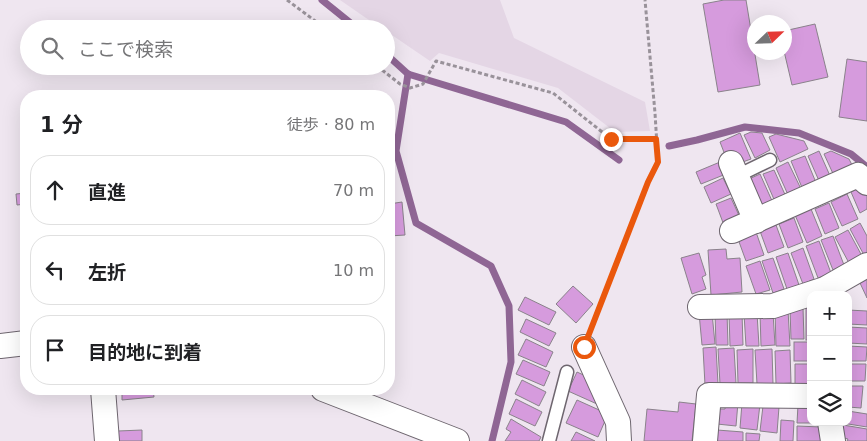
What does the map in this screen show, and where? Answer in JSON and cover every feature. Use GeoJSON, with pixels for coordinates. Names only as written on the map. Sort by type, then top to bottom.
{"type":"FeatureCollection","features":[{"type":"Feature","properties":{"kind":"street"},"geometry":{"type":"LineString","coordinates":[[734,169],[756,221]]}},
{"type":"Feature","properties":{"kind":"street"},"geometry":{"type":"LineString","coordinates":[[732,231],[858,175],[867,183]]}},
{"type":"Feature","properties":{"kind":"street"},"geometry":{"type":"LineString","coordinates":[[827,291],[867,265]]}},
{"type":"Feature","properties":{"kind":"street"},"geometry":{"type":"LineString","coordinates":[[700,307],[773,306],[807,297]]}},
{"type":"Feature","properties":{"kind":"street"},"geometry":{"type":"LineString","coordinates":[[0,346],[20,344]]}},
{"type":"Feature","properties":{"kind":"street"},"geometry":{"type":"LineString","coordinates":[[584,347],[618,422],[619,441]]}},
{"type":"Feature","properties":{"kind":"street"},"geometry":{"type":"LineString","coordinates":[[103,395],[107,441]]}},
{"type":"Feature","properties":{"kind":"street"},"geometry":{"type":"LineString","coordinates":[[339,395],[458,441]]}},
{"type":"Feature","properties":{"kind":"street"},"geometry":{"type":"LineString","coordinates":[[705,441],[709,395],[807,396]]}},
{"type":"Feature","properties":{"kind":"street"},"geometry":{"type":"LineString","coordinates":[[831,426],[833,441]]}},
{"type":"Feature","properties":{"kind":"lane"},"geometry":{"type":"LineString","coordinates":[[734,169],[770,160]]}},
{"type":"Feature","properties":{"kind":"lane"},"geometry":{"type":"LineString","coordinates":[[549,441],[567,372]]}},
{"type":"Feature","properties":{"kind":"path"},"geometry":{"type":"LineString","coordinates":[[286,0],[314,20]]}},
{"type":"Feature","properties":{"kind":"path"},"geometry":{"type":"LineString","coordinates":[[584,347],[648,182],[658,162],[645,0]]}},
{"type":"Feature","properties":{"kind":"path"},"geometry":{"type":"LineString","coordinates":[[388,75],[400,84],[410,88],[423,84],[436,62],[553,93],[611,139],[656,139]]}},
{"type":"Feature","properties":{"kind":"shaded area"},"geometry":{"type":"Polygon","coordinates":[[[340,0],[500,0],[514,38],[645,102],[650,131],[615,132],[558,88],[439,53],[430,61],[395,37],[395,20],[369,20],[340,0]]]}},
{"type":"Feature","properties":{"kind":"building"},"geometry":{"type":"Polygon","coordinates":[[[724,0],[746,0],[748,15],[747,60],[756,60],[760,85],[718,92],[703,4],[724,0]]]}},
{"type":"Feature","properties":{"kind":"building"},"geometry":{"type":"Polygon","coordinates":[[[815,24],[828,77],[792,85],[786,60],[792,60],[792,29],[815,24]]]}},
{"type":"Feature","properties":{"kind":"building"},"geometry":{"type":"Polygon","coordinates":[[[847,59],[867,62],[867,121],[839,117],[847,59]]]}},
{"type":"Feature","properties":{"kind":"building"},"geometry":{"type":"Polygon","coordinates":[[[751,132],[762,133],[770,150],[755,158],[744,135],[751,132]]]}},
{"type":"Feature","properties":{"kind":"building"},"geometry":{"type":"Polygon","coordinates":[[[740,133],[751,159],[740,163],[727,160],[720,142],[740,133]]]}},
{"type":"Feature","properties":{"kind":"building"},"geometry":{"type":"Polygon","coordinates":[[[776,134],[804,141],[808,149],[780,162],[769,137],[776,134]]]}},
{"type":"Feature","properties":{"kind":"building"},"geometry":{"type":"Polygon","coordinates":[[[819,151],[831,178],[820,183],[808,156],[819,151]]]}},
{"type":"Feature","properties":{"kind":"building"},"geometry":{"type":"Polygon","coordinates":[[[831,151],[849,159],[854,169],[835,178],[824,154],[831,151]]]}},
{"type":"Feature","properties":{"kind":"building"},"geometry":{"type":"Polygon","coordinates":[[[805,156],[817,185],[803,190],[791,161],[805,156]]]}},
{"type":"Feature","properties":{"kind":"building"},"geometry":{"type":"Polygon","coordinates":[[[720,162],[726,174],[701,184],[696,172],[720,162]]]}},
{"type":"Feature","properties":{"kind":"building"},"geometry":{"type":"Polygon","coordinates":[[[788,162],[802,191],[789,197],[776,168],[788,162]]]}},
{"type":"Feature","properties":{"kind":"building"},"geometry":{"type":"Polygon","coordinates":[[[774,170],[787,199],[776,204],[763,174],[774,170]]]}},
{"type":"Feature","properties":{"kind":"building"},"geometry":{"type":"Polygon","coordinates":[[[760,174],[773,203],[760,209],[747,180],[760,174]]]}},
{"type":"Feature","properties":{"kind":"building"},"geometry":{"type":"Polygon","coordinates":[[[723,178],[731,194],[711,203],[704,187],[723,178]]]}},
{"type":"Feature","properties":{"kind":"building"},"geometry":{"type":"Polygon","coordinates":[[[857,189],[867,194],[867,209],[860,213],[851,192],[857,189]]]}},
{"type":"Feature","properties":{"kind":"building"},"geometry":{"type":"Polygon","coordinates":[[[16,194],[20,194],[20,205],[17,205],[16,194]]]}},
{"type":"Feature","properties":{"kind":"building"},"geometry":{"type":"Polygon","coordinates":[[[847,194],[858,219],[842,226],[831,202],[847,194]]]}},
{"type":"Feature","properties":{"kind":"building"},"geometry":{"type":"Polygon","coordinates":[[[731,198],[742,222],[725,228],[716,204],[731,198]]]}},
{"type":"Feature","properties":{"kind":"building"},"geometry":{"type":"Polygon","coordinates":[[[402,202],[405,235],[395,236],[395,203],[402,202]]]}},
{"type":"Feature","properties":{"kind":"building"},"geometry":{"type":"Polygon","coordinates":[[[829,203],[839,228],[825,234],[815,209],[829,203]]]}},
{"type":"Feature","properties":{"kind":"building"},"geometry":{"type":"Polygon","coordinates":[[[811,209],[822,236],[807,243],[795,215],[811,209]]]}},
{"type":"Feature","properties":{"kind":"building"},"geometry":{"type":"Polygon","coordinates":[[[794,218],[803,242],[788,248],[779,224],[794,218]]]}},
{"type":"Feature","properties":{"kind":"building"},"geometry":{"type":"Polygon","coordinates":[[[860,223],[867,236],[867,253],[864,255],[850,229],[860,223]]]}},
{"type":"Feature","properties":{"kind":"building"},"geometry":{"type":"Polygon","coordinates":[[[776,225],[784,247],[768,253],[760,231],[776,225]]]}},
{"type":"Feature","properties":{"kind":"building"},"geometry":{"type":"Polygon","coordinates":[[[848,230],[862,256],[849,263],[835,237],[848,230]]]}},
{"type":"Feature","properties":{"kind":"building"},"geometry":{"type":"Polygon","coordinates":[[[756,232],[764,255],[746,261],[738,239],[756,232]]]}},
{"type":"Feature","properties":{"kind":"building"},"geometry":{"type":"Polygon","coordinates":[[[833,236],[844,265],[833,270],[821,240],[833,236]]]}},
{"type":"Feature","properties":{"kind":"building"},"geometry":{"type":"Polygon","coordinates":[[[819,241],[831,273],[818,278],[806,246],[819,241]]]}},
{"type":"Feature","properties":{"kind":"building"},"geometry":{"type":"Polygon","coordinates":[[[803,248],[814,279],[803,284],[791,253],[803,248]]]}},
{"type":"Feature","properties":{"kind":"building"},"geometry":{"type":"Polygon","coordinates":[[[726,249],[727,259],[740,258],[742,292],[711,295],[708,250],[726,249]]]}},
{"type":"Feature","properties":{"kind":"building"},"geometry":{"type":"Polygon","coordinates":[[[699,253],[706,275],[702,277],[706,289],[692,294],[681,258],[699,253]]]}},
{"type":"Feature","properties":{"kind":"building"},"geometry":{"type":"Polygon","coordinates":[[[788,253],[799,285],[787,289],[776,257],[788,253]]]}},
{"type":"Feature","properties":{"kind":"building"},"geometry":{"type":"Polygon","coordinates":[[[773,258],[784,289],[773,293],[762,261],[773,258]]]}},
{"type":"Feature","properties":{"kind":"building"},"geometry":{"type":"Polygon","coordinates":[[[760,261],[770,290],[756,294],[746,266],[760,261]]]}},
{"type":"Feature","properties":{"kind":"building"},"geometry":{"type":"Polygon","coordinates":[[[867,279],[867,298],[860,283],[867,279]]]}},
{"type":"Feature","properties":{"kind":"building"},"geometry":{"type":"Polygon","coordinates":[[[573,286],[593,304],[576,323],[556,304],[573,286]]]}},
{"type":"Feature","properties":{"kind":"building"},"geometry":{"type":"Polygon","coordinates":[[[525,297],[556,312],[549,325],[518,310],[525,297]]]}},
{"type":"Feature","properties":{"kind":"building"},"geometry":{"type":"Polygon","coordinates":[[[803,308],[804,339],[791,339],[790,309],[803,308]]]}},
{"type":"Feature","properties":{"kind":"building"},"geometry":{"type":"Polygon","coordinates":[[[806,308],[807,308],[807,340],[806,308]]]}},
{"type":"Feature","properties":{"kind":"building"},"geometry":{"type":"Polygon","coordinates":[[[775,310],[788,310],[790,346],[776,346],[775,310]]]}},
{"type":"Feature","properties":{"kind":"building"},"geometry":{"type":"Polygon","coordinates":[[[852,310],[867,311],[867,325],[852,324],[852,310]]]}},
{"type":"Feature","properties":{"kind":"building"},"geometry":{"type":"Polygon","coordinates":[[[699,313],[712,313],[715,344],[702,345],[699,313]]]}},
{"type":"Feature","properties":{"kind":"building"},"geometry":{"type":"Polygon","coordinates":[[[715,313],[727,313],[728,345],[716,345],[715,313]]]}},
{"type":"Feature","properties":{"kind":"building"},"geometry":{"type":"Polygon","coordinates":[[[742,313],[743,345],[730,346],[729,314],[742,313]]]}},
{"type":"Feature","properties":{"kind":"building"},"geometry":{"type":"Polygon","coordinates":[[[757,313],[759,346],[746,346],[744,314],[757,313]]]}},
{"type":"Feature","properties":{"kind":"building"},"geometry":{"type":"Polygon","coordinates":[[[760,313],[773,313],[775,345],[761,346],[760,313]]]}},
{"type":"Feature","properties":{"kind":"building"},"geometry":{"type":"Polygon","coordinates":[[[526,319],[556,333],[549,346],[520,332],[526,319]]]}},
{"type":"Feature","properties":{"kind":"building"},"geometry":{"type":"Polygon","coordinates":[[[852,327],[867,328],[867,344],[852,343],[852,327]]]}},
{"type":"Feature","properties":{"kind":"building"},"geometry":{"type":"Polygon","coordinates":[[[526,339],[553,352],[546,367],[518,355],[526,339]]]}},
{"type":"Feature","properties":{"kind":"building"},"geometry":{"type":"Polygon","coordinates":[[[794,342],[807,342],[807,361],[794,361],[794,342]]]}},
{"type":"Feature","properties":{"kind":"building"},"geometry":{"type":"Polygon","coordinates":[[[852,346],[867,347],[866,361],[852,361],[852,346]]]}},
{"type":"Feature","properties":{"kind":"building"},"geometry":{"type":"Polygon","coordinates":[[[716,347],[718,384],[705,385],[703,348],[716,347]]]}},
{"type":"Feature","properties":{"kind":"building"},"geometry":{"type":"Polygon","coordinates":[[[734,348],[736,383],[720,384],[718,349],[734,348]]]}},
{"type":"Feature","properties":{"kind":"building"},"geometry":{"type":"Polygon","coordinates":[[[753,349],[753,383],[738,383],[737,350],[753,349]]]}},
{"type":"Feature","properties":{"kind":"building"},"geometry":{"type":"Polygon","coordinates":[[[772,349],[773,384],[757,384],[755,350],[772,349]]]}},
{"type":"Feature","properties":{"kind":"building"},"geometry":{"type":"Polygon","coordinates":[[[790,350],[791,383],[776,384],[775,351],[790,350]]]}},
{"type":"Feature","properties":{"kind":"building"},"geometry":{"type":"Polygon","coordinates":[[[523,360],[550,372],[544,386],[516,374],[523,360]]]}},
{"type":"Feature","properties":{"kind":"building"},"geometry":{"type":"Polygon","coordinates":[[[795,364],[807,364],[807,386],[795,385],[795,364]]]}},
{"type":"Feature","properties":{"kind":"building"},"geometry":{"type":"Polygon","coordinates":[[[852,364],[866,364],[865,381],[852,381],[852,364]]]}},
{"type":"Feature","properties":{"kind":"building"},"geometry":{"type":"Polygon","coordinates":[[[577,372],[590,378],[597,404],[568,391],[577,372]]]}},
{"type":"Feature","properties":{"kind":"building"},"geometry":{"type":"Polygon","coordinates":[[[522,380],[546,392],[539,406],[515,394],[522,380]]]}},
{"type":"Feature","properties":{"kind":"building"},"geometry":{"type":"Polygon","coordinates":[[[852,386],[863,386],[861,408],[852,407],[852,386]]]}},
{"type":"Feature","properties":{"kind":"building"},"geometry":{"type":"Polygon","coordinates":[[[122,395],[154,395],[154,397],[122,400],[122,395]]]}},
{"type":"Feature","properties":{"kind":"building"},"geometry":{"type":"Polygon","coordinates":[[[516,399],[542,412],[535,426],[509,414],[516,399]]]}},
{"type":"Feature","properties":{"kind":"building"},"geometry":{"type":"Polygon","coordinates":[[[577,400],[608,414],[598,437],[566,423],[577,400]]]}},
{"type":"Feature","properties":{"kind":"building"},"geometry":{"type":"Polygon","coordinates":[[[726,401],[738,402],[736,426],[717,424],[718,409],[725,409],[726,401]]]}},
{"type":"Feature","properties":{"kind":"building"},"geometry":{"type":"Polygon","coordinates":[[[679,402],[696,404],[692,441],[644,441],[647,409],[678,412],[679,402]]]}},
{"type":"Feature","properties":{"kind":"building"},"geometry":{"type":"Polygon","coordinates":[[[742,403],[760,404],[757,430],[740,428],[742,403]]]}},
{"type":"Feature","properties":{"kind":"building"},"geometry":{"type":"Polygon","coordinates":[[[798,405],[807,405],[807,423],[797,423],[798,405]]]}},
{"type":"Feature","properties":{"kind":"building"},"geometry":{"type":"Polygon","coordinates":[[[763,406],[779,407],[777,433],[760,431],[763,406]]]}},
{"type":"Feature","properties":{"kind":"building"},"geometry":{"type":"Polygon","coordinates":[[[852,412],[867,414],[867,427],[852,425],[852,412]]]}},
{"type":"Feature","properties":{"kind":"building"},"geometry":{"type":"Polygon","coordinates":[[[511,419],[541,437],[539,441],[505,441],[511,432],[506,429],[511,419]]]}},
{"type":"Feature","properties":{"kind":"building"},"geometry":{"type":"Polygon","coordinates":[[[781,420],[794,421],[793,441],[780,441],[781,420]]]}},
{"type":"Feature","properties":{"kind":"building"},"geometry":{"type":"Polygon","coordinates":[[[797,426],[821,427],[821,441],[797,441],[797,426]]]}},
{"type":"Feature","properties":{"kind":"building"},"geometry":{"type":"Polygon","coordinates":[[[843,426],[867,429],[867,441],[847,441],[848,439],[840,437],[843,426]]]}},
{"type":"Feature","properties":{"kind":"building"},"geometry":{"type":"Polygon","coordinates":[[[142,430],[142,441],[119,441],[118,431],[142,430]]]}},
{"type":"Feature","properties":{"kind":"building"},"geometry":{"type":"Polygon","coordinates":[[[717,430],[743,432],[743,441],[716,441],[717,430]]]}},
{"type":"Feature","properties":{"kind":"building"},"geometry":{"type":"Polygon","coordinates":[[[576,432],[595,441],[571,441],[576,432]]]}},
{"type":"Feature","properties":{"kind":"building"},"geometry":{"type":"Polygon","coordinates":[[[746,433],[760,434],[759,441],[746,441],[746,433]]]}},
{"type":"Feature","properties":{"kind":"waterway"},"geometry":{"type":"LineString","coordinates":[[322,0],[347,20]]}},
{"type":"Feature","properties":{"kind":"waterway"},"geometry":{"type":"LineString","coordinates":[[395,62],[408,74],[566,122],[619,160]]}},
{"type":"Feature","properties":{"kind":"waterway"},"geometry":{"type":"LineString","coordinates":[[408,74],[396,151],[416,223],[491,266],[509,306],[511,362],[492,441]]}},
{"type":"Feature","properties":{"kind":"waterway"},"geometry":{"type":"LineString","coordinates":[[669,146],[745,127],[799,133],[851,154],[867,167]]}},
{"type":"Feature","properties":{"kind":"route"},"geometry":{"type":"LineString","coordinates":[[584,347],[648,182],[658,162],[656,139],[611,139]]}}]}
